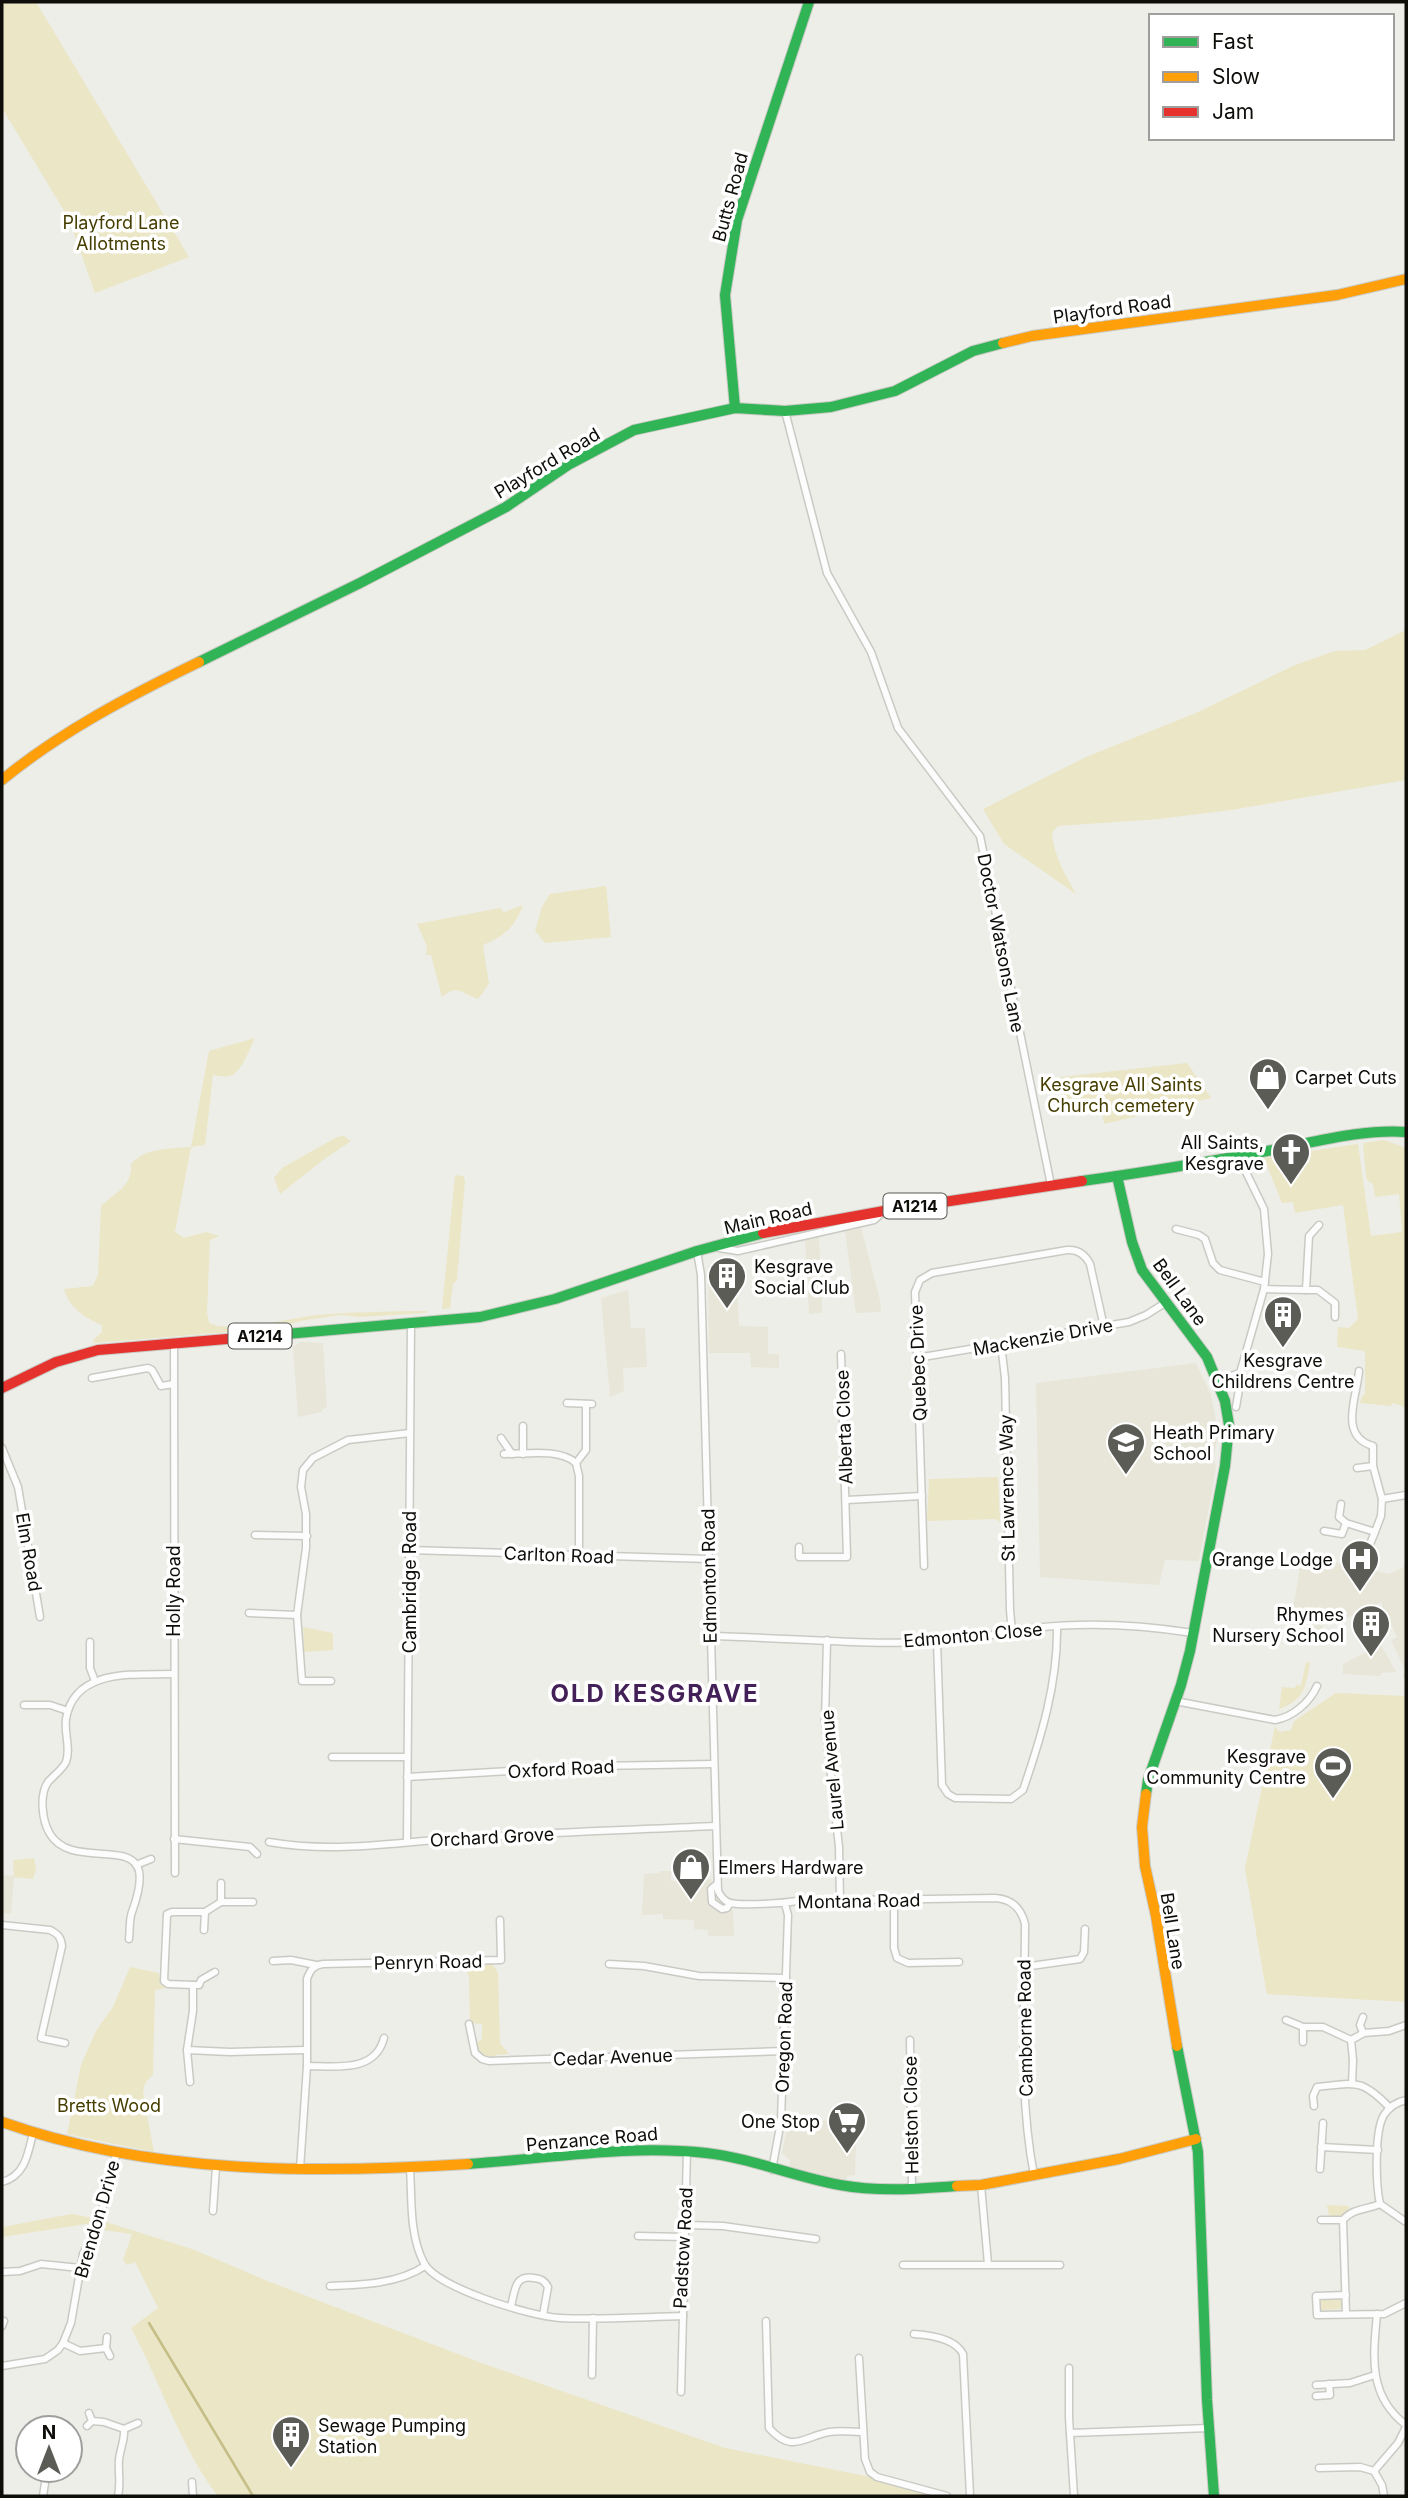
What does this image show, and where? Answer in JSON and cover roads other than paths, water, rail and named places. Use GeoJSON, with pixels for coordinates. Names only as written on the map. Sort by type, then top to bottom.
{"type":"FeatureCollection","features":[{"type":"Feature","properties":{"kind":"street","name":"Butts Road"},"geometry":{"type":"LineString","coordinates":[[735,408],[725,295],[737,220],[809,2]]}},
{"type":"Feature","properties":{"kind":"street","name":"Playford Road"},"geometry":{"type":"LineString","coordinates":[[2,780],[32,755],[153,684],[360,583],[506,507],[568,465],[634,430],[735,408],[785,411],[831,407],[895,391],[973,351],[1032,336],[1337,295],[1406,279]]}},
{"type":"Feature","properties":{"kind":"street","name":"Doctor Watsons Lane"},"geometry":{"type":"LineString","coordinates":[[785,411],[827,573],[871,652],[898,728],[980,836],[1051,1185]]}},
{"type":"Feature","properties":{"kind":"street","name":"Main Road"},"geometry":{"type":"LineString","coordinates":[[174,1342],[480,1317],[566,1295],[697,1251],[770,1231],[1375,1133],[1406,1132]]}},
{"type":"Feature","properties":{"kind":"street","name":"Main Road"},"geometry":{"type":"LineString","coordinates":[[1375,1133],[1406,1141]]}},
{"type":"Feature","properties":{"kind":"street"},"geometry":{"type":"LineString","coordinates":[[1236,1407],[1240,1373],[1265,1286],[1268,1242],[1265,1214],[1243,1166]]}},
{"type":"Feature","properties":{"kind":"street","name":"Bell Lane"},"geometry":{"type":"LineString","coordinates":[[1117,1176],[1136,1256],[1149,1281],[1204,1352],[1219,1380],[1228,1415],[1228,1445],[1186,1669],[1147,1780],[1142,1816],[1142,1838],[1175,2038],[1196,2139],[1214,2496]]}},
{"type":"Feature","properties":{"kind":"street"},"geometry":{"type":"LineString","coordinates":[[1306,1290],[1309,1236],[1319,1225]]}},
{"type":"Feature","properties":{"kind":"street"},"geometry":{"type":"LineString","coordinates":[[1177,1228],[1205,1239],[1213,1262],[1220,1270],[1265,1286],[1318,1290],[1335,1303],[1335,1317]]}},
{"type":"Feature","properties":{"kind":"street","name":"Quebec Drive"},"geometry":{"type":"LineString","coordinates":[[924,1566],[915,1293],[917,1283],[923,1276],[932,1273],[1067,1250],[1081,1252],[1090,1264],[1104,1326]]}},
{"type":"Feature","properties":{"kind":"street","name":"Edmonton Road"},"geometry":{"type":"LineString","coordinates":[[697,1251],[701,1275],[718,1891],[727,1901]]}},
{"type":"Feature","properties":{"kind":"street","name":"Mackenzie Drive"},"geometry":{"type":"LineString","coordinates":[[917,1358],[1133,1321],[1165,1303]]}},
{"type":"Feature","properties":{"kind":"street","name":"Cambridge Road"},"geometry":{"type":"LineString","coordinates":[[407,1842],[411,1323]]}},
{"type":"Feature","properties":{"kind":"street","name":"Holly Road"},"geometry":{"type":"LineString","coordinates":[[174,1342],[175,1873]]}},
{"type":"Feature","properties":{"kind":"street","name":"A1214"},"geometry":{"type":"LineString","coordinates":[[2,1388],[47,1366],[78,1355],[119,1347],[174,1342]]}},
{"type":"Feature","properties":{"kind":"street","name":"St Lawrence Way"},"geometry":{"type":"LineString","coordinates":[[1000,1344],[1005,1378],[1012,1632]]}},
{"type":"Feature","properties":{"kind":"street","name":"Alberta Close"},"geometry":{"type":"LineString","coordinates":[[799,1547],[799,1557],[847,1557],[841,1354]]}},
{"type":"Feature","properties":{"kind":"street"},"geometry":{"type":"LineString","coordinates":[[92,1378],[148,1367],[161,1386],[174,1384]]}},
{"type":"Feature","properties":{"kind":"street"},"geometry":{"type":"LineString","coordinates":[[1359,1371],[1352,1408],[1352,1428],[1359,1440],[1373,1446],[1373,1466],[1381,1499],[1381,1516],[1370,1544]]}},
{"type":"Feature","properties":{"kind":"street"},"geometry":{"type":"LineString","coordinates":[[1219,1380],[1240,1373]]}},
{"type":"Feature","properties":{"kind":"street"},"geometry":{"type":"LineString","coordinates":[[567,1403],[589,1404],[586,1450],[576,1463]]}},
{"type":"Feature","properties":{"kind":"street"},"geometry":{"type":"LineString","coordinates":[[523,1426],[523,1454]]}},
{"type":"Feature","properties":{"kind":"street"},"geometry":{"type":"LineString","coordinates":[[331,1681],[302,1681],[297,1615],[307,1536],[301,1483],[303,1470],[308,1462],[354,1438],[410,1433]]}},
{"type":"Feature","properties":{"kind":"street"},"geometry":{"type":"LineString","coordinates":[[501,1438],[512,1454]]}},
{"type":"Feature","properties":{"kind":"street","name":"Elm Road"},"geometry":{"type":"LineString","coordinates":[[2,1448],[18,1487],[40,1617]]}},
{"type":"Feature","properties":{"kind":"street"},"geometry":{"type":"LineString","coordinates":[[503,1454],[559,1454],[576,1463],[579,1476],[579,1555]]}},
{"type":"Feature","properties":{"kind":"street"},"geometry":{"type":"LineString","coordinates":[[1357,1468],[1373,1466]]}},
{"type":"Feature","properties":{"kind":"street"},"geometry":{"type":"LineString","coordinates":[[1381,1499],[1406,1495]]}},
{"type":"Feature","properties":{"kind":"street","name":"Alberta Close"},"geometry":{"type":"LineString","coordinates":[[847,1500],[922,1496]]}},
{"type":"Feature","properties":{"kind":"street"},"geometry":{"type":"LineString","coordinates":[[1341,1504],[1339,1517],[1346,1523],[1375,1532]]}},
{"type":"Feature","properties":{"kind":"street"},"geometry":{"type":"LineString","coordinates":[[1324,1531],[1342,1534],[1346,1523]]}},
{"type":"Feature","properties":{"kind":"street"},"geometry":{"type":"LineString","coordinates":[[255,1535],[307,1536]]}},
{"type":"Feature","properties":{"kind":"street","name":"Carlton Road"},"geometry":{"type":"LineString","coordinates":[[409,1550],[709,1559]]}},
{"type":"Feature","properties":{"kind":"street"},"geometry":{"type":"LineString","coordinates":[[249,1613],[297,1615]]}},
{"type":"Feature","properties":{"kind":"street"},"geometry":{"type":"LineString","coordinates":[[937,1642],[942,1785],[948,1794],[955,1798],[1011,1799],[1023,1790],[1051,1690],[1057,1657],[1057,1627]]}},
{"type":"Feature","properties":{"kind":"street","name":"Edmonton Close"},"geometry":{"type":"LineString","coordinates":[[711,1636],[937,1642],[1057,1627],[1169,1629],[1193,1633]]}},
{"type":"Feature","properties":{"kind":"street","name":"Laurel Avenue"},"geometry":{"type":"LineString","coordinates":[[827,1640],[825,1721],[839,1847],[840,1900]]}},
{"type":"Feature","properties":{"kind":"street"},"geometry":{"type":"LineString","coordinates":[[90,1642],[90,1668],[95,1681]]}},
{"type":"Feature","properties":{"kind":"street"},"geometry":{"type":"LineString","coordinates":[[129,1939],[132,1911],[138,1890],[139,1873],[136,1865],[130,1859],[70,1851],[56,1842],[47,1829],[44,1791],[67,1759],[65,1726],[68,1710],[76,1695],[95,1681],[113,1676],[173,1674]]}},
{"type":"Feature","properties":{"kind":"street"},"geometry":{"type":"LineString","coordinates":[[1175,1700],[1275,1720],[1282,1719],[1305,1704],[1317,1686]]}},
{"type":"Feature","properties":{"kind":"street"},"geometry":{"type":"LineString","coordinates":[[24,1705],[50,1705],[68,1710]]}},
{"type":"Feature","properties":{"kind":"street"},"geometry":{"type":"LineString","coordinates":[[332,1757],[407,1756]]}},
{"type":"Feature","properties":{"kind":"street","name":"Oxford Road"},"geometry":{"type":"LineString","coordinates":[[407,1777],[595,1766],[714,1764]]}},
{"type":"Feature","properties":{"kind":"street","name":"Orchard Grove"},"geometry":{"type":"LineString","coordinates":[[269,1842],[337,1849],[407,1842],[716,1825]]}},
{"type":"Feature","properties":{"kind":"street"},"geometry":{"type":"LineString","coordinates":[[174,1839],[250,1847],[257,1854]]}},
{"type":"Feature","properties":{"kind":"street"},"geometry":{"type":"LineString","coordinates":[[136,1865],[151,1859]]}},
{"type":"Feature","properties":{"kind":"street"},"geometry":{"type":"LineString","coordinates":[[221,1883],[221,1902]]}},
{"type":"Feature","properties":{"kind":"street","name":"Montana Road"},"geometry":{"type":"LineString","coordinates":[[727,1901],[785,1905],[797,1901],[995,1898]]}},
{"type":"Feature","properties":{"kind":"street","name":"Camborne Road"},"geometry":{"type":"LineString","coordinates":[[995,1898],[1013,1903],[1022,1913],[1025,1924],[1027,2116],[1034,2175]]}},
{"type":"Feature","properties":{"kind":"street"},"geometry":{"type":"LineString","coordinates":[[894,1900],[894,1948],[897,1958],[908,1964],[959,1962]]}},
{"type":"Feature","properties":{"kind":"street"},"geometry":{"type":"LineString","coordinates":[[215,1972],[201,1980],[199,1985],[168,1984],[164,1981],[167,1914],[205,1912],[221,1902],[253,1902]]}},
{"type":"Feature","properties":{"kind":"street","name":"Oregon Road"},"geometry":{"type":"LineString","coordinates":[[772,2170],[781,2121],[788,1915],[785,1905]]}},
{"type":"Feature","properties":{"kind":"street"},"geometry":{"type":"LineString","coordinates":[[204,1930],[205,1912]]}},
{"type":"Feature","properties":{"kind":"street","name":"Penryn Road"},"geometry":{"type":"LineString","coordinates":[[273,1961],[291,1960],[316,1965],[501,1960],[500,1920]]}},
{"type":"Feature","properties":{"kind":"street"},"geometry":{"type":"LineString","coordinates":[[2,1925],[50,1930],[57,1933],[61,1939],[62,1946],[41,2038],[65,2043]]}},
{"type":"Feature","properties":{"kind":"street"},"geometry":{"type":"LineString","coordinates":[[1024,1967],[1080,1959],[1084,1952],[1085,1929]]}},
{"type":"Feature","properties":{"kind":"street"},"geometry":{"type":"LineString","coordinates":[[608,1964],[644,1966],[699,1976],[786,1978]]}},
{"type":"Feature","properties":{"kind":"street"},"geometry":{"type":"LineString","coordinates":[[300,2169],[307,2066],[307,1979],[316,1965]]}},
{"type":"Feature","properties":{"kind":"street"},"geometry":{"type":"LineString","coordinates":[[190,2082],[187,2049],[193,2011],[193,1985]]}},
{"type":"Feature","properties":{"kind":"street"},"geometry":{"type":"LineString","coordinates":[[1363,2017],[1360,2025],[1363,2033]]}},
{"type":"Feature","properties":{"kind":"street"},"geometry":{"type":"LineString","coordinates":[[1286,2020],[1303,2027],[1323,2027],[1351,2040]]}},
{"type":"Feature","properties":{"kind":"street","name":"Cedar Avenue"},"geometry":{"type":"LineString","coordinates":[[469,2024],[475,2053],[486,2060],[784,2051]]}},
{"type":"Feature","properties":{"kind":"street"},"geometry":{"type":"LineString","coordinates":[[1351,2040],[1363,2033],[1389,2031],[1406,2025]]}},
{"type":"Feature","properties":{"kind":"street"},"geometry":{"type":"LineString","coordinates":[[1303,2027],[1303,2042]]}},
{"type":"Feature","properties":{"kind":"street"},"geometry":{"type":"LineString","coordinates":[[307,2066],[366,2062],[381,2049],[384,2038]]}},
{"type":"Feature","properties":{"kind":"street","name":"Helston Close"},"geometry":{"type":"LineString","coordinates":[[910,2040],[912,2190]]}},
{"type":"Feature","properties":{"kind":"street"},"geometry":{"type":"LineString","coordinates":[[1351,2040],[1352,2084]]}},
{"type":"Feature","properties":{"kind":"street"},"geometry":{"type":"LineString","coordinates":[[187,2049],[230,2052],[306,2049]]}},
{"type":"Feature","properties":{"kind":"street"},"geometry":{"type":"LineString","coordinates":[[1314,2106],[1313,2096],[1317,2087],[1352,2084],[1371,2088],[1390,2108]]}},
{"type":"Feature","properties":{"kind":"street"},"geometry":{"type":"LineString","coordinates":[[1380,2204],[1378,2150],[1381,2122],[1390,2108],[1406,2100]]}},
{"type":"Feature","properties":{"kind":"street","name":"Penzance Road"},"geometry":{"type":"LineString","coordinates":[[2,2122],[33,2133],[117,2151],[216,2167],[410,2168],[637,2149],[687,2150],[710,2153],[841,2185],[912,2190],[981,2185],[1119,2159],[1196,2139]]}},
{"type":"Feature","properties":{"kind":"street"},"geometry":{"type":"LineString","coordinates":[[1320,2169],[1323,2123]]}},
{"type":"Feature","properties":{"kind":"street"},"geometry":{"type":"LineString","coordinates":[[2,2182],[14,2177],[21,2169],[33,2133]]}},
{"type":"Feature","properties":{"kind":"street"},"geometry":{"type":"LineString","coordinates":[[1321,2147],[1378,2150]]}},
{"type":"Feature","properties":{"kind":"street","name":"Padstow Road"},"geometry":{"type":"LineString","coordinates":[[425,2266],[450,2285],[511,2306],[558,2318],[683,2316],[687,2150]]}},
{"type":"Feature","properties":{"kind":"street","name":"Brendon Drive"},"geometry":{"type":"LineString","coordinates":[[63,2343],[71,2323],[83,2254],[99,2222],[117,2151]]}},
{"type":"Feature","properties":{"kind":"street"},"geometry":{"type":"LineString","coordinates":[[213,2211],[216,2167]]}},
{"type":"Feature","properties":{"kind":"street"},"geometry":{"type":"LineString","coordinates":[[330,2286],[393,2279],[425,2266],[415,2238],[410,2168]]}},
{"type":"Feature","properties":{"kind":"street"},"geometry":{"type":"LineString","coordinates":[[981,2185],[988,2264]]}},
{"type":"Feature","properties":{"kind":"street"},"geometry":{"type":"LineString","coordinates":[[1321,2220],[1343,2220],[1356,2209],[1367,2209],[1380,2204]]}},
{"type":"Feature","properties":{"kind":"street"},"geometry":{"type":"LineString","coordinates":[[1380,2204],[1406,2222]]}},
{"type":"Feature","properties":{"kind":"street"},"geometry":{"type":"LineString","coordinates":[[1343,2220],[1346,2314]]}},
{"type":"Feature","properties":{"kind":"street"},"geometry":{"type":"LineString","coordinates":[[686,2225],[723,2226],[816,2239]]}},
{"type":"Feature","properties":{"kind":"street"},"geometry":{"type":"LineString","coordinates":[[638,2236],[685,2237]]}},
{"type":"Feature","properties":{"kind":"street"},"geometry":{"type":"LineString","coordinates":[[2,2280],[2,2272],[20,2271],[41,2264],[80,2268]]}},
{"type":"Feature","properties":{"kind":"street"},"geometry":{"type":"LineString","coordinates":[[902,2265],[1060,2265]]}},
{"type":"Feature","properties":{"kind":"street"},"geometry":{"type":"LineString","coordinates":[[511,2306],[521,2278],[526,2276],[541,2279],[548,2287],[543,2315]]}},
{"type":"Feature","properties":{"kind":"street"},"geometry":{"type":"LineString","coordinates":[[1346,2295],[1316,2296],[1317,2315],[1377,2314],[1390,2312],[1406,2303]]}},
{"type":"Feature","properties":{"kind":"street"},"geometry":{"type":"LineString","coordinates":[[1374,2471],[1398,2443],[1406,2426],[1388,2409],[1375,2375],[1377,2314]]}},
{"type":"Feature","properties":{"kind":"street"},"geometry":{"type":"LineString","coordinates":[[681,2392],[683,2316]]}},
{"type":"Feature","properties":{"kind":"street"},"geometry":{"type":"LineString","coordinates":[[592,2375],[593,2318]]}},
{"type":"Feature","properties":{"kind":"street"},"geometry":{"type":"LineString","coordinates":[[766,2321],[769,2428],[788,2442],[795,2443],[828,2432],[863,2432]]}},
{"type":"Feature","properties":{"kind":"street"},"geometry":{"type":"LineString","coordinates":[[914,2334],[930,2335],[959,2347],[962,2354],[970,2496]]}},
{"type":"Feature","properties":{"kind":"street"},"geometry":{"type":"LineString","coordinates":[[107,2337],[106,2348],[110,2356]]}},
{"type":"Feature","properties":{"kind":"street"},"geometry":{"type":"LineString","coordinates":[[2,2356],[3,2365],[45,2359],[63,2343],[80,2351],[106,2348]]}},
{"type":"Feature","properties":{"kind":"street"},"geometry":{"type":"LineString","coordinates":[[859,2358],[865,2463],[873,2475],[947,2496]]}},
{"type":"Feature","properties":{"kind":"street"},"geometry":{"type":"LineString","coordinates":[[1069,2368],[1074,2496]]}},
{"type":"Feature","properties":{"kind":"street"},"geometry":{"type":"LineString","coordinates":[[1316,2385],[1350,2383],[1375,2375]]}},
{"type":"Feature","properties":{"kind":"street"},"geometry":{"type":"LineString","coordinates":[[1316,2396],[1330,2395],[1329,2384]]}},
{"type":"Feature","properties":{"kind":"street"},"geometry":{"type":"LineString","coordinates":[[89,2413],[90,2423],[104,2422],[124,2429],[138,2423]]}},
{"type":"Feature","properties":{"kind":"street"},"geometry":{"type":"LineString","coordinates":[[1070,2433],[1209,2428]]}},
{"type":"Feature","properties":{"kind":"street"},"geometry":{"type":"LineString","coordinates":[[118,2496],[121,2477],[119,2459],[124,2429]]}},
{"type":"Feature","properties":{"kind":"street"},"geometry":{"type":"LineString","coordinates":[[1319,2468],[1350,2467],[1374,2471]]}},
{"type":"Feature","properties":{"kind":"street"},"geometry":{"type":"LineString","coordinates":[[1374,2471],[1382,2485],[1384,2496]]}},
{"type":"Feature","properties":{"kind":"street"},"geometry":{"type":"LineString","coordinates":[[192,2482],[193,2496]]}},
{"type":"Feature","properties":{"kind":"waterway"},"geometry":{"type":"LineString","coordinates":[[149,2323],[253,2496]]}},
{"type":"Feature","properties":{"kind":"place","name":"Carpet Cuts"},"geometry":{"type":"Point","coordinates":[1268,1111]}},
{"type":"Feature","properties":{"kind":"place","name":"All Saints, Kesgrave"},"geometry":{"type":"Point","coordinates":[1291,1186]}},
{"type":"Feature","properties":{"kind":"place","name":"Kesgrave Social Club"},"geometry":{"type":"Point","coordinates":[727,1310]}},
{"type":"Feature","properties":{"kind":"place","name":"Kesgrave Childrens Centre"},"geometry":{"type":"Point","coordinates":[1283,1349]}},
{"type":"Feature","properties":{"kind":"place","name":"Heath Primary School"},"geometry":{"type":"Point","coordinates":[1126,1476]}},
{"type":"Feature","properties":{"kind":"place","name":"Grange Lodge"},"geometry":{"type":"Point","coordinates":[1360,1593]}},
{"type":"Feature","properties":{"kind":"place","name":"Rhymes Nursery School"},"geometry":{"type":"Point","coordinates":[1371,1658]}},
{"type":"Feature","properties":{"kind":"place","name":"Kesgrave Community Centre"},"geometry":{"type":"Point","coordinates":[1333,1800]}},
{"type":"Feature","properties":{"kind":"place","name":"Elmers Hardware"},"geometry":{"type":"Point","coordinates":[691,1901]}},
{"type":"Feature","properties":{"kind":"place","name":"One Stop"},"geometry":{"type":"Point","coordinates":[847,2155]}},
{"type":"Feature","properties":{"kind":"place","name":"Sewage Pumping Station"},"geometry":{"type":"Point","coordinates":[291,2469]}},
{"type":"Feature","properties":{"kind":"district","name":"OLD KESGRAVE"},"geometry":{"type":"Point","coordinates":[655,1693]}},
{"type":"Feature","properties":{"kind":"park label","name":"Playford Lane Allotments"},"geometry":{"type":"Point","coordinates":[121,232]}},
{"type":"Feature","properties":{"kind":"park label","name":"Kesgrave All Saints Church cemetery"},"geometry":{"type":"Point","coordinates":[1121,1094]}},
{"type":"Feature","properties":{"kind":"park label","name":"Bretts Wood"},"geometry":{"type":"Point","coordinates":[109,2105]}}]}
